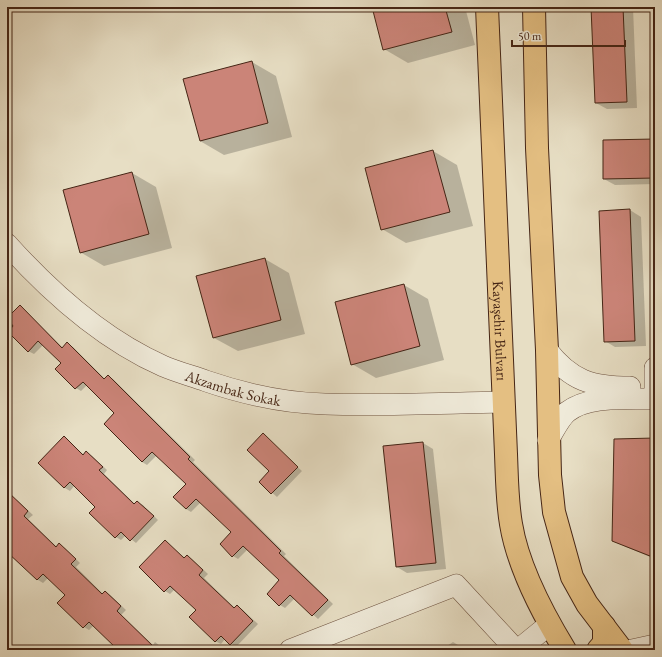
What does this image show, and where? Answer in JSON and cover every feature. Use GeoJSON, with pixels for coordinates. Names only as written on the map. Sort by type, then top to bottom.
{"type":"FeatureCollection","features":[{"type":"Feature","properties":{"kind":"main road","name":"Kayaşehir Bulvarı"},"geometry":{"type":"LineString","coordinates":[[487,7],[503,402],[511,525],[518,551],[550,624],[565,648]]}},
{"type":"Feature","properties":{"kind":"main road"},"geometry":{"type":"LineString","coordinates":[[534,7],[536,148],[546,350],[548,440],[554,512],[562,546],[572,577],[587,604],[622,650]]}},
{"type":"Feature","properties":{"kind":"main road"},"geometry":{"type":"LineString","coordinates":[[602,650],[604,643],[604,626]]}},
{"type":"Feature","properties":{"kind":"street","name":"Akzambak Sokak"},"geometry":{"type":"LineString","coordinates":[[7,244],[36,276],[67,304],[114,339],[163,366],[215,384],[254,396],[324,404],[503,402]]}},
{"type":"Feature","properties":{"kind":"street"},"geometry":{"type":"LineString","coordinates":[[546,350],[572,375],[592,384],[612,387],[655,388]]}},
{"type":"Feature","properties":{"kind":"street"},"geometry":{"type":"LineString","coordinates":[[548,440],[557,424],[567,412],[581,404],[655,388]]}},
{"type":"Feature","properties":{"kind":"street"},"geometry":{"type":"LineString","coordinates":[[290,650],[456,585],[517,650],[550,624]]}},
{"type":"Feature","properties":{"kind":"street"},"geometry":{"type":"LineString","coordinates":[[632,650],[655,645]]}},
{"type":"Feature","properties":{"kind":"building"},"geometry":{"type":"Polygon","coordinates":[[[372,7],[445,7],[452,32],[383,50],[372,7]]]}},
{"type":"Feature","properties":{"kind":"building"},"geometry":{"type":"Polygon","coordinates":[[[591,7],[623,7],[627,102],[595,103],[591,7]]]}},
{"type":"Feature","properties":{"kind":"building"},"geometry":{"type":"Polygon","coordinates":[[[252,61],[268,123],[200,141],[183,79],[252,61]]]}},
{"type":"Feature","properties":{"kind":"building"},"geometry":{"type":"Polygon","coordinates":[[[655,139],[655,178],[603,179],[603,140],[655,139]]]}},
{"type":"Feature","properties":{"kind":"building"},"geometry":{"type":"Polygon","coordinates":[[[433,150],[450,212],[381,230],[365,168],[433,150]]]}},
{"type":"Feature","properties":{"kind":"building"},"geometry":{"type":"Polygon","coordinates":[[[132,172],[149,234],[80,253],[63,190],[132,172]]]}},
{"type":"Feature","properties":{"kind":"building"},"geometry":{"type":"Polygon","coordinates":[[[630,209],[635,341],[604,342],[599,211],[630,209]]]}},
{"type":"Feature","properties":{"kind":"building"},"geometry":{"type":"Polygon","coordinates":[[[265,258],[281,320],[213,338],[196,276],[265,258]]]}},
{"type":"Feature","properties":{"kind":"building"},"geometry":{"type":"Polygon","coordinates":[[[404,284],[420,346],[351,365],[335,302],[404,284]]]}},
{"type":"Feature","properties":{"kind":"building"},"geometry":{"type":"Polygon","coordinates":[[[20,305],[62,348],[67,342],[104,379],[108,375],[190,457],[188,459],[281,551],[279,553],[328,600],[312,616],[290,595],[279,606],[267,594],[279,580],[243,546],[232,557],[220,544],[231,532],[196,499],[186,509],[173,497],[186,484],[152,452],[142,462],[104,424],[114,413],[83,382],[75,389],[55,369],[61,363],[38,341],[28,352],[8,332],[13,326],[7,318],[20,305]]]}},
{"type":"Feature","properties":{"kind":"building"},"geometry":{"type":"Polygon","coordinates":[[[263,433],[298,467],[271,494],[259,482],[269,471],[247,450],[263,433]]]}},
{"type":"Feature","properties":{"kind":"building"},"geometry":{"type":"Polygon","coordinates":[[[64,436],[83,455],[86,451],[103,467],[99,470],[134,504],[137,501],[154,516],[130,541],[121,532],[115,538],[89,513],[95,507],[70,482],[64,488],[38,463],[64,436]]]}},
{"type":"Feature","properties":{"kind":"building"},"geometry":{"type":"Polygon","coordinates":[[[655,438],[655,558],[612,541],[614,439],[655,438]]]}},
{"type":"Feature","properties":{"kind":"building"},"geometry":{"type":"Polygon","coordinates":[[[423,442],[436,563],[396,567],[383,446],[423,442]]]}},
{"type":"Feature","properties":{"kind":"building"},"geometry":{"type":"Polygon","coordinates":[[[7,491],[28,511],[24,516],[56,547],[59,543],[76,559],[71,564],[102,594],[105,591],[121,606],[117,611],[157,650],[118,650],[89,622],[83,628],[57,603],[65,595],[43,574],[37,580],[7,552],[7,491]]]}},
{"type":"Feature","properties":{"kind":"building"},"geometry":{"type":"Polygon","coordinates":[[[165,540],[184,558],[187,555],[203,570],[199,575],[234,608],[237,605],[253,621],[230,645],[221,636],[215,642],[189,617],[196,610],[170,586],[164,592],[139,567],[165,540]]]}}]}
